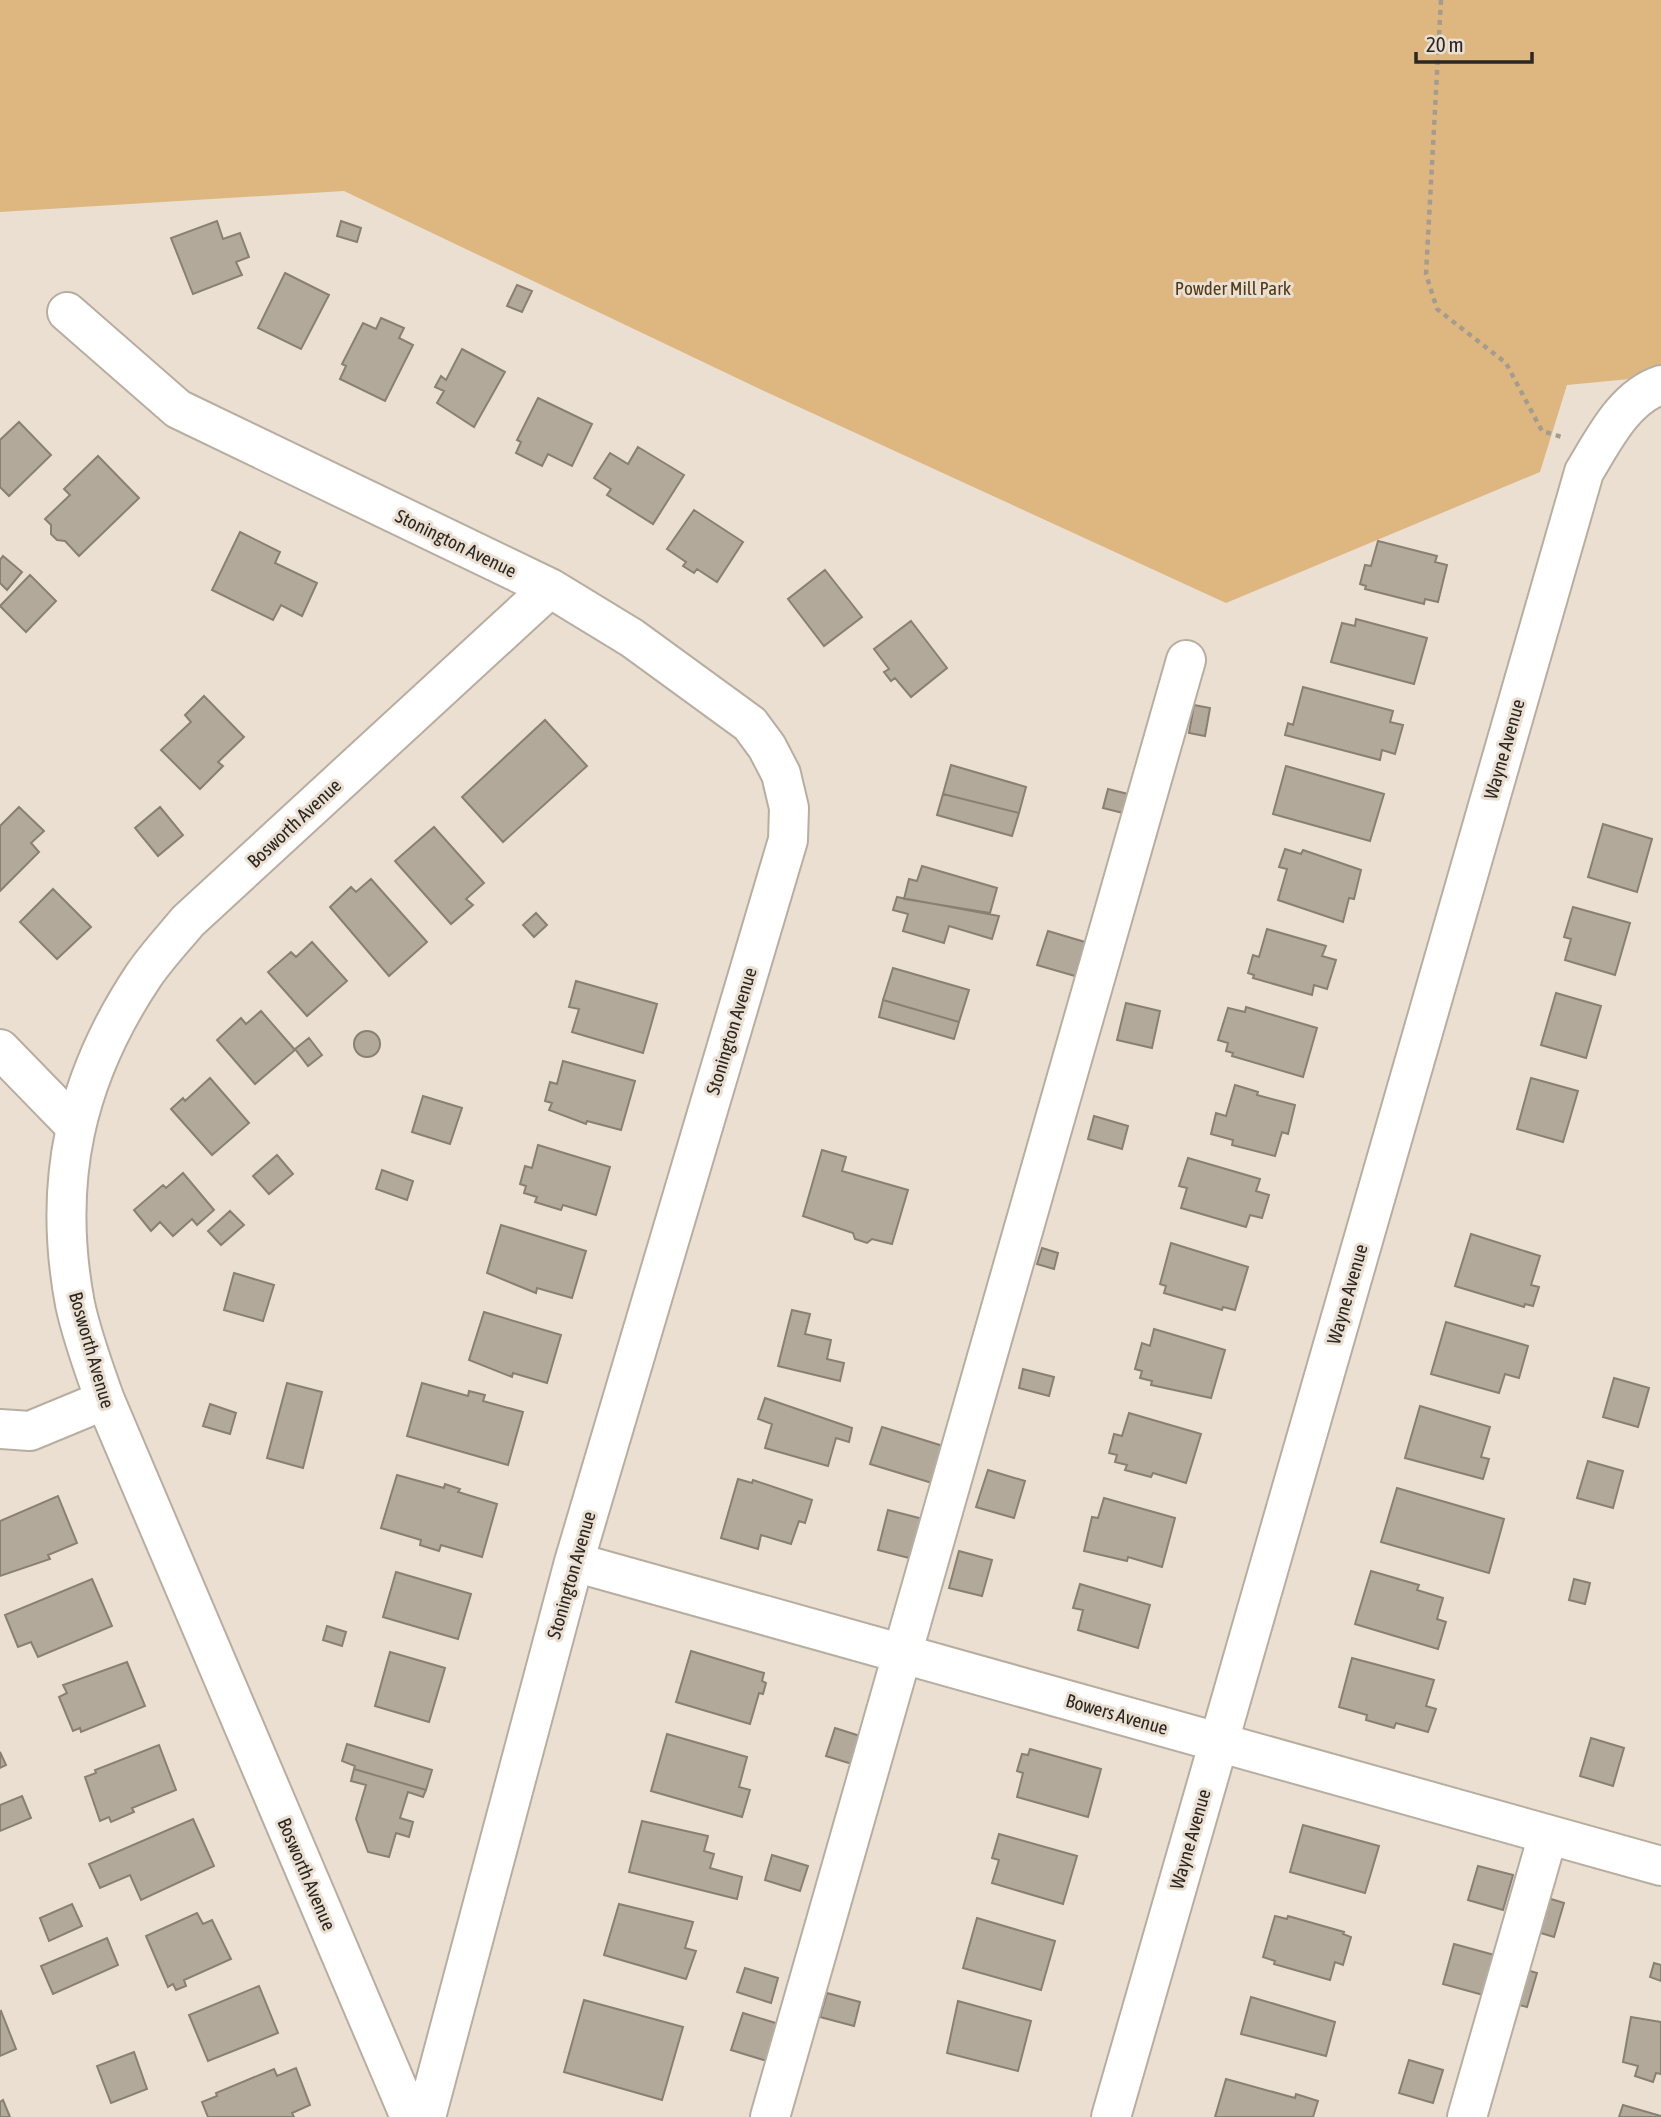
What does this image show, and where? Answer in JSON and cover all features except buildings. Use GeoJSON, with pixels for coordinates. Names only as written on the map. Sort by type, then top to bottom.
{"type":"FeatureCollection","features":[{"type":"Feature","properties":{"kind":"street","name":"Stonington Avenue"},"geometry":{"type":"LineString","coordinates":[[66,312],[178,409],[550,588],[632,638],[750,724],[767,747],[781,774],[789,808],[788,840],[574,1562],[426,2117]]}},
{"type":"Feature","properties":{"kind":"street","name":"Wayne Avenue"},"geometry":{"type":"LineString","coordinates":[[1111,2117],[1584,472],[1617,419],[1651,388],[1661,385]]}},
{"type":"Feature","properties":{"kind":"street","name":"Bosworth Avenue"},"geometry":{"type":"LineString","coordinates":[[410,2117],[105,1400],[76,1304],[68,1242],[66,1185],[74,1125],[101,1050],[144,974],[188,921],[550,588]]}},
{"type":"Feature","properties":{"kind":"street"},"geometry":{"type":"LineString","coordinates":[[770,2117],[1186,660]]}},
{"type":"Feature","properties":{"kind":"street"},"geometry":{"type":"LineString","coordinates":[[0,1049],[74,1125]]}},
{"type":"Feature","properties":{"kind":"street"},"geometry":{"type":"LineString","coordinates":[[0,1429],[30,1431],[105,1400]]}},
{"type":"Feature","properties":{"kind":"street","name":"Bowers Avenue"},"geometry":{"type":"LineString","coordinates":[[574,1562],[1661,1866]]}},
{"type":"Feature","properties":{"kind":"street"},"geometry":{"type":"LineString","coordinates":[[1467,2117],[1548,1835]]}},
{"type":"Feature","properties":{"kind":"path"},"geometry":{"type":"LineString","coordinates":[[1441,0],[1426,274],[1437,309],[1506,363],[1542,431],[1564,438],[1604,439]]}},
{"type":"Feature","properties":{"kind":"green space","name":"Powder Mill Park"},"geometry":{"type":"Polygon","coordinates":[[[0,0],[1661,0],[1661,376],[1567,385],[1540,472],[1226,603],[764,391],[344,191],[0,212],[0,0]]]}}]}
